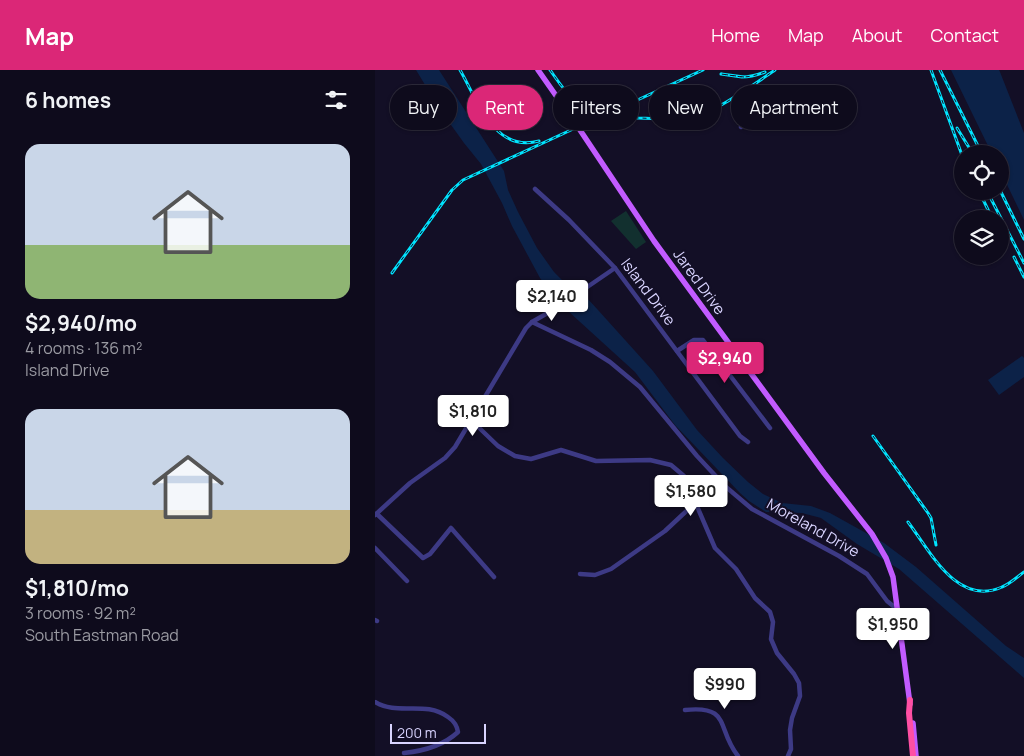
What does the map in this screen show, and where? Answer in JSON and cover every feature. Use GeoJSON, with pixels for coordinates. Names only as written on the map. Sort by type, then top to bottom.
{"type":"FeatureCollection","features":[{"type":"Feature","properties":{"kind":"highway"},"geometry":{"type":"LineString","coordinates":[[910,700],[909,713],[914,756]]}},
{"type":"Feature","properties":{"kind":"main road","name":"Jared Drive"},"geometry":{"type":"LineString","coordinates":[[538,70],[579,127],[653,241],[824,473],[872,534],[886,558],[893,577],[898,610]]}},
{"type":"Feature","properties":{"kind":"main road"},"geometry":{"type":"LineString","coordinates":[[898,610],[910,700]]}},
{"type":"Feature","properties":{"kind":"street","name":"Island Drive"},"geometry":{"type":"LineString","coordinates":[[535,189],[569,220],[615,268],[741,436],[749,442]]}},
{"type":"Feature","properties":{"kind":"street"},"geometry":{"type":"LineString","coordinates":[[494,577],[451,528],[430,554],[423,558],[376,514],[410,483],[445,458],[455,447],[526,328],[532,322],[561,305],[615,268]]}},
{"type":"Feature","properties":{"kind":"street","name":"Moreland Drive"},"geometry":{"type":"LineString","coordinates":[[532,322],[591,350],[610,362],[640,387],[726,488],[752,509],[839,556],[867,574],[887,601],[898,610]]}},
{"type":"Feature","properties":{"kind":"street"},"geometry":{"type":"LineString","coordinates":[[677,351],[694,340],[703,340],[771,428]]}},
{"type":"Feature","properties":{"kind":"street"},"geometry":{"type":"LineString","coordinates":[[471,420],[498,446],[515,456],[531,459],[561,450],[596,461],[650,460],[671,465],[683,476],[715,548],[736,569],[755,598],[770,612],[773,622],[771,639],[777,653],[799,683],[800,696],[792,718],[790,730],[791,749],[788,756]]}},
{"type":"Feature","properties":{"kind":"street"},"geometry":{"type":"LineString","coordinates":[[580,574],[595,575],[611,569],[665,531],[695,503]]}},
{"type":"Feature","properties":{"kind":"street"},"geometry":{"type":"LineString","coordinates":[[375,548],[407,581]]}},
{"type":"Feature","properties":{"kind":"street"},"geometry":{"type":"LineString","coordinates":[[375,702],[401,709],[423,707],[435,709],[450,718],[457,725],[458,732],[448,741],[416,752],[404,753]]}},
{"type":"Feature","properties":{"kind":"street"},"geometry":{"type":"LineString","coordinates":[[685,710],[708,710],[718,717],[724,726],[731,746],[738,756]]}},
{"type":"Feature","properties":{"kind":"green space"},"geometry":{"type":"Polygon","coordinates":[[[626,211],[646,242],[636,249],[611,221],[626,211]]]}},
{"type":"Feature","properties":{"kind":"water"},"geometry":{"type":"Polygon","coordinates":[[[416,70],[439,70],[449,85],[425,85],[416,70]]]}},
{"type":"Feature","properties":{"kind":"water"},"geometry":{"type":"Polygon","coordinates":[[[951,70],[999,70],[1000,72],[1024,133],[1024,220],[1009,189],[1009,145],[988,145],[951,70]]]}},
{"type":"Feature","properties":{"kind":"water"},"geometry":{"type":"Polygon","coordinates":[[[457,98],[467,114],[467,130],[478,130],[504,171],[508,190],[518,212],[537,248],[554,272],[564,282],[587,298],[653,371],[697,430],[748,482],[763,494],[782,503],[811,506],[830,513],[884,543],[916,567],[1006,646],[1024,658],[1024,678],[899,569],[857,544],[821,518],[802,513],[766,512],[740,493],[675,425],[635,372],[557,301],[540,278],[481,164],[455,130],[457,130],[457,98]]]}},
{"type":"Feature","properties":{"kind":"water"},"geometry":{"type":"Polygon","coordinates":[[[1022,356],[1024,358],[1024,377],[999,395],[988,380],[1022,356]]]}},
{"type":"Feature","properties":{"kind":"railway"},"geometry":{"type":"LineString","coordinates":[[460,70],[489,122],[499,132],[510,139],[523,143],[539,141]]}},
{"type":"Feature","properties":{"kind":"railway"},"geometry":{"type":"LineString","coordinates":[[550,70],[574,100],[588,111],[597,115],[676,120],[688,119],[709,111],[733,98],[775,70]]}},
{"type":"Feature","properties":{"kind":"railway"},"geometry":{"type":"LineString","coordinates":[[639,99],[703,70]]}},
{"type":"Feature","properties":{"kind":"railway"},"geometry":{"type":"LineString","coordinates":[[931,70],[958,145]]}},
{"type":"Feature","properties":{"kind":"railway"},"geometry":{"type":"LineString","coordinates":[[940,70],[978,145]]}},
{"type":"Feature","properties":{"kind":"railway"},"geometry":{"type":"LineString","coordinates":[[744,77],[721,74],[745,77],[765,72]]}},
{"type":"Feature","properties":{"kind":"railway"},"geometry":{"type":"LineString","coordinates":[[957,128],[967,145]]}},
{"type":"Feature","properties":{"kind":"railway"},"geometry":{"type":"LineString","coordinates":[[392,273],[452,190],[463,180],[571,130]]}},
{"type":"Feature","properties":{"kind":"railway"},"geometry":{"type":"LineString","coordinates":[[983,200],[988,210]]}},
{"type":"Feature","properties":{"kind":"railway"},"geometry":{"type":"LineString","coordinates":[[992,200],[1024,263]]}},
{"type":"Feature","properties":{"kind":"railway"},"geometry":{"type":"LineString","coordinates":[[1005,200],[1024,239]]}},
{"type":"Feature","properties":{"kind":"railway"},"geometry":{"type":"LineString","coordinates":[[1014,257],[1024,277]]}},
{"type":"Feature","properties":{"kind":"railway"},"geometry":{"type":"LineString","coordinates":[[873,436],[931,518],[936,545]]}},
{"type":"Feature","properties":{"kind":"railway"},"geometry":{"type":"LineString","coordinates":[[908,522],[946,573],[958,583],[971,589],[986,591],[1002,587],[1024,572]]}}]}
